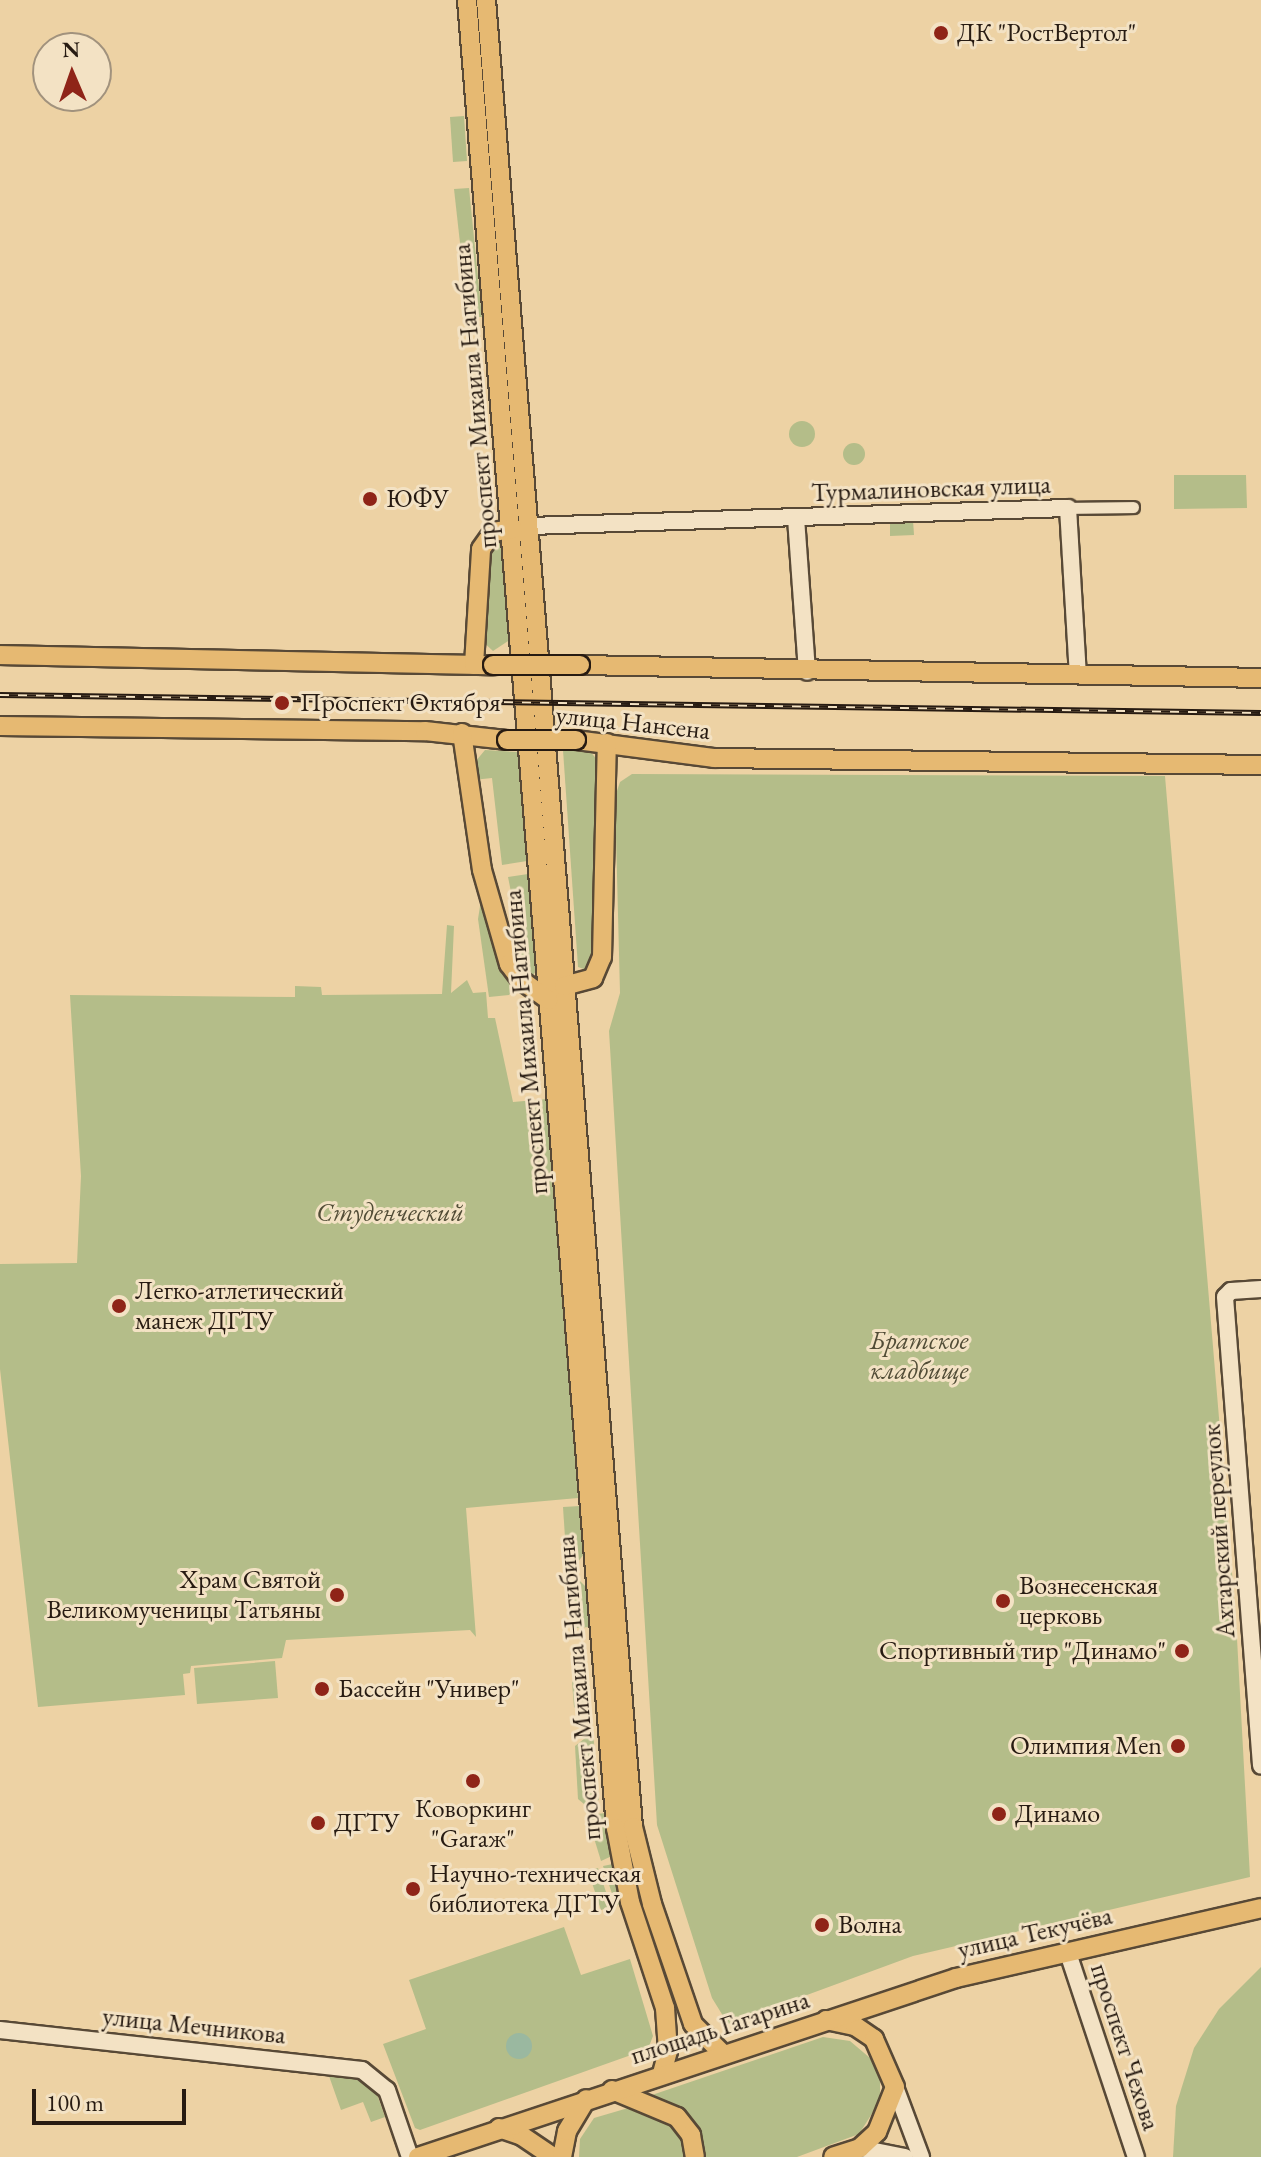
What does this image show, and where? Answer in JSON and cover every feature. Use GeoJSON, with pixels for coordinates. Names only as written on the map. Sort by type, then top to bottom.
{"type":"FeatureCollection","features":[{"type":"Feature","properties":{"kind":"main road","name":"проспект Михаила Нагибина"},"geometry":{"type":"LineString","coordinates":[[467,0],[522,528],[564,986],[636,1844],[693,2024],[722,2053]]}},
{"type":"Feature","properties":{"kind":"main road","name":"проспект Михаила Нагибина"},"geometry":{"type":"LineString","coordinates":[[486,0],[522,528],[547,975],[616,1828],[630,1902],[665,2008],[668,2051],[662,2073]]}},
{"type":"Feature","properties":{"kind":"main road"},"geometry":{"type":"LineString","coordinates":[[474,665],[481,549],[493,532],[522,528]]}},
{"type":"Feature","properties":{"kind":"main road","name":"улица Нансена"},"geometry":{"type":"LineString","coordinates":[[0,655],[1261,678]]}},
{"type":"Feature","properties":{"kind":"main road","name":"улица Нансена"},"geometry":{"type":"LineString","coordinates":[[0,726],[425,731],[462,733],[499,740],[576,740],[714,758],[1261,765]]}},
{"type":"Feature","properties":{"kind":"main road"},"geometry":{"type":"LineString","coordinates":[[425,731],[449,744],[465,767]]}},
{"type":"Feature","properties":{"kind":"main road"},"geometry":{"type":"LineString","coordinates":[[462,733],[482,870],[508,959],[529,985],[549,1000]]}},
{"type":"Feature","properties":{"kind":"main road"},"geometry":{"type":"LineString","coordinates":[[465,767],[474,751],[499,740]]}},
{"type":"Feature","properties":{"kind":"main road"},"geometry":{"type":"LineString","coordinates":[[564,986],[593,978],[602,957],[607,743]]}},
{"type":"Feature","properties":{"kind":"main road"},"geometry":{"type":"LineString","coordinates":[[529,985],[547,975]]}},
{"type":"Feature","properties":{"kind":"main road","name":"улица Текучёва"},"geometry":{"type":"LineString","coordinates":[[823,2019],[956,1978],[1261,1908]]}},
{"type":"Feature","properties":{"kind":"main road","name":"площадь Гагарина"},"geometry":{"type":"LineString","coordinates":[[499,2128],[823,2019],[855,2026],[874,2039],[895,2087]]}},
{"type":"Feature","properties":{"kind":"main road"},"geometry":{"type":"LineString","coordinates":[[833,2157],[860,2148],[887,2118],[895,2087]]}},
{"type":"Feature","properties":{"kind":"main road"},"geometry":{"type":"LineString","coordinates":[[612,2090],[657,2104],[677,2117],[691,2135],[695,2157]]}},
{"type":"Feature","properties":{"kind":"main road"},"geometry":{"type":"LineString","coordinates":[[562,2157],[567,2131],[586,2099]]}},
{"type":"Feature","properties":{"kind":"main road"},"geometry":{"type":"LineString","coordinates":[[418,2157],[499,2128],[533,2141],[553,2157]]}},
{"type":"Feature","properties":{"kind":"street","name":"Турмалиновская улица"},"geometry":{"type":"LineString","coordinates":[[522,528],[1133,507]]}},
{"type":"Feature","properties":{"kind":"street","name":"Турмалиновская улица"},"geometry":{"type":"LineString","coordinates":[[1068,508],[1078,675]]}},
{"type":"Feature","properties":{"kind":"street","name":"Турмалиновская улица"},"geometry":{"type":"LineString","coordinates":[[796,518],[807,672]]}},
{"type":"Feature","properties":{"kind":"street","name":"Ахтарский переулок"},"geometry":{"type":"LineString","coordinates":[[1261,1289],[1226,1293],[1261,1766]]}},
{"type":"Feature","properties":{"kind":"street","name":"проспект Чехова"},"geometry":{"type":"LineString","coordinates":[[1068,1953],[1136,2157]]}},
{"type":"Feature","properties":{"kind":"street","name":"улица Мечникова"},"geometry":{"type":"LineString","coordinates":[[0,2030],[362,2070],[380,2082],[410,2157]]}},
{"type":"Feature","properties":{"kind":"street"},"geometry":{"type":"LineString","coordinates":[[895,2087],[921,2157]]}},
{"type":"Feature","properties":{"kind":"street"},"geometry":{"type":"LineString","coordinates":[[860,2148],[905,2157]]}},
{"type":"Feature","properties":{"kind":"green space"},"geometry":{"type":"Polygon","coordinates":[[[464,116],[467,161],[453,162],[450,117],[464,116]]]}},
{"type":"Feature","properties":{"kind":"green space"},"geometry":{"type":"Polygon","coordinates":[[[469,188],[482,317],[475,317],[464,279],[454,189],[469,188]]]}},
{"type":"Feature","properties":{"kind":"green space"},"geometry":{"type":"Polygon","coordinates":[[[802,421],[811,425],[815,434],[811,443],[802,447],[793,443],[789,434],[793,425],[802,421]]]}},
{"type":"Feature","properties":{"kind":"green space"},"geometry":{"type":"Polygon","coordinates":[[[854,443],[862,446],[865,454],[862,462],[854,465],[846,462],[843,454],[846,446],[854,443]]]}},
{"type":"Feature","properties":{"kind":"green space"},"geometry":{"type":"Polygon","coordinates":[[[1174,475],[1246,475],[1247,508],[1174,509],[1174,475]]]}},
{"type":"Feature","properties":{"kind":"green space"},"geometry":{"type":"Polygon","coordinates":[[[913,520],[914,535],[890,536],[890,521],[913,520]]]}},
{"type":"Feature","properties":{"kind":"green space"},"geometry":{"type":"Polygon","coordinates":[[[502,539],[511,639],[493,651],[481,640],[489,543],[502,539]]]}},
{"type":"Feature","properties":{"kind":"green space"},"geometry":{"type":"Polygon","coordinates":[[[577,748],[590,751],[598,761],[598,961],[587,970],[578,967],[563,750],[577,748]]]}},
{"type":"Feature","properties":{"kind":"green space"},"geometry":{"type":"Polygon","coordinates":[[[485,750],[518,752],[527,861],[502,865],[492,778],[473,780],[475,762],[485,750]]]}},
{"type":"Feature","properties":{"kind":"green space","name":"Братское кладбище"},"geometry":{"type":"Polygon","coordinates":[[[632,774],[1165,776],[1236,1620],[1250,1877],[913,1956],[728,2024],[712,1998],[657,1825],[609,1031],[620,993],[615,797],[620,782],[632,774]]]}},
{"type":"Feature","properties":{"kind":"green space"},"geometry":{"type":"Polygon","coordinates":[[[528,874],[537,970],[533,975],[518,967],[510,940],[520,937],[508,877],[528,874]]]}},
{"type":"Feature","properties":{"kind":"green space"},"geometry":{"type":"Polygon","coordinates":[[[481,900],[512,992],[509,995],[489,997],[478,919],[481,900]]]}},
{"type":"Feature","properties":{"kind":"green space","name":"Студенческий"},"geometry":{"type":"Polygon","coordinates":[[[447,925],[454,926],[451,993],[467,980],[473,993],[486,992],[488,1018],[495,1018],[513,1102],[547,1099],[578,1498],[466,1508],[476,1637],[470,1630],[286,1640],[282,1658],[191,1666],[190,1673],[183,1674],[185,1695],[38,1707],[0,1369],[0,1264],[77,1263],[81,1176],[70,995],[295,997],[295,986],[321,987],[322,995],[442,994],[447,925]]]}},
{"type":"Feature","properties":{"kind":"green space"},"geometry":{"type":"Polygon","coordinates":[[[580,1506],[584,1554],[574,1567],[567,1568],[563,1507],[580,1506]]]}},
{"type":"Feature","properties":{"kind":"green space"},"geometry":{"type":"Polygon","coordinates":[[[568,1576],[575,1576],[587,1588],[590,1627],[576,1628],[568,1576]]]}},
{"type":"Feature","properties":{"kind":"green space"},"geometry":{"type":"Polygon","coordinates":[[[582,1643],[591,1712],[582,1714],[574,1707],[572,1682],[579,1677],[582,1643]]]}},
{"type":"Feature","properties":{"kind":"green space"},"geometry":{"type":"Polygon","coordinates":[[[275,1661],[278,1698],[197,1704],[194,1668],[275,1661]]]}},
{"type":"Feature","properties":{"kind":"green space"},"geometry":{"type":"Polygon","coordinates":[[[593,1732],[599,1800],[584,1804],[578,1799],[575,1746],[593,1732]]]}},
{"type":"Feature","properties":{"kind":"green space"},"geometry":{"type":"Polygon","coordinates":[[[606,1813],[612,1856],[601,1861],[587,1815],[606,1813]]]}},
{"type":"Feature","properties":{"kind":"green space"},"geometry":{"type":"Polygon","coordinates":[[[613,1864],[620,1904],[616,1906],[603,1866],[613,1864]]]}},
{"type":"Feature","properties":{"kind":"green space"},"geometry":{"type":"Polygon","coordinates":[[[598,1868],[611,1907],[601,1910],[588,1871],[598,1868]]]}},
{"type":"Feature","properties":{"kind":"green space"},"geometry":{"type":"Polygon","coordinates":[[[564,1927],[581,1975],[630,1959],[653,2036],[648,2049],[420,2130],[415,2128],[383,2044],[426,2029],[409,1980],[564,1927]]]}},
{"type":"Feature","properties":{"kind":"green space"},"geometry":{"type":"Polygon","coordinates":[[[1261,1967],[1261,2157],[1173,2157],[1176,2106],[1194,2048],[1219,2009],[1261,1967]]]}},
{"type":"Feature","properties":{"kind":"green space"},"geometry":{"type":"Polygon","coordinates":[[[823,2037],[850,2041],[870,2058],[880,2080],[880,2101],[859,2134],[797,2157],[700,2157],[679,2108],[649,2096],[823,2037]]]}},
{"type":"Feature","properties":{"kind":"green space"},"geometry":{"type":"Polygon","coordinates":[[[329,2076],[372,2080],[385,2117],[371,2122],[363,2102],[341,2110],[329,2076]]]}},
{"type":"Feature","properties":{"kind":"green space"},"geometry":{"type":"Polygon","coordinates":[[[635,2106],[666,2116],[683,2138],[687,2157],[579,2157],[580,2139],[594,2118],[635,2106]]]}},
{"type":"Feature","properties":{"kind":"shaded area"},"geometry":{"type":"Polygon","coordinates":[[[519,2033],[528,2037],[532,2046],[528,2055],[519,2059],[510,2055],[506,2046],[510,2037],[519,2033]]]}},
{"type":"Feature","properties":{"kind":"railway"},"geometry":{"type":"LineString","coordinates":[[0,695],[1261,713]]}},
{"type":"Feature","properties":{"kind":"place","name":"ДК \"РостВертол\""},"geometry":{"type":"Point","coordinates":[941,33]}},
{"type":"Feature","properties":{"kind":"place","name":"ЮФУ"},"geometry":{"type":"Point","coordinates":[370,499]}},
{"type":"Feature","properties":{"kind":"place","name":"Проспект Октября"},"geometry":{"type":"Point","coordinates":[282,703]}},
{"type":"Feature","properties":{"kind":"place","name":"Легко-атлетический манеж ДГТУ"},"geometry":{"type":"Point","coordinates":[119,1306]}},
{"type":"Feature","properties":{"kind":"place","name":"Храм Святой Великомученицы Татьяны"},"geometry":{"type":"Point","coordinates":[337,1595]}},
{"type":"Feature","properties":{"kind":"place","name":"Вознесенская церковь"},"geometry":{"type":"Point","coordinates":[1003,1601]}},
{"type":"Feature","properties":{"kind":"place","name":"Спортивный тир \"Динамо\""},"geometry":{"type":"Point","coordinates":[1182,1651]}},
{"type":"Feature","properties":{"kind":"place","name":"Бассейн \"Универ\""},"geometry":{"type":"Point","coordinates":[322,1689]}},
{"type":"Feature","properties":{"kind":"place","name":"Олимпия Men"},"geometry":{"type":"Point","coordinates":[1178,1746]}},
{"type":"Feature","properties":{"kind":"place","name":"Коворкинг \"Gаraж\""},"geometry":{"type":"Point","coordinates":[473,1781]}},
{"type":"Feature","properties":{"kind":"place","name":"Динамо"},"geometry":{"type":"Point","coordinates":[999,1814]}},
{"type":"Feature","properties":{"kind":"place","name":"ДГТУ"},"geometry":{"type":"Point","coordinates":[318,1823]}},
{"type":"Feature","properties":{"kind":"place","name":"Научно-техническая библиотека ДГТУ"},"geometry":{"type":"Point","coordinates":[413,1889]}},
{"type":"Feature","properties":{"kind":"place","name":"Волна"},"geometry":{"type":"Point","coordinates":[822,1925]}}]}
